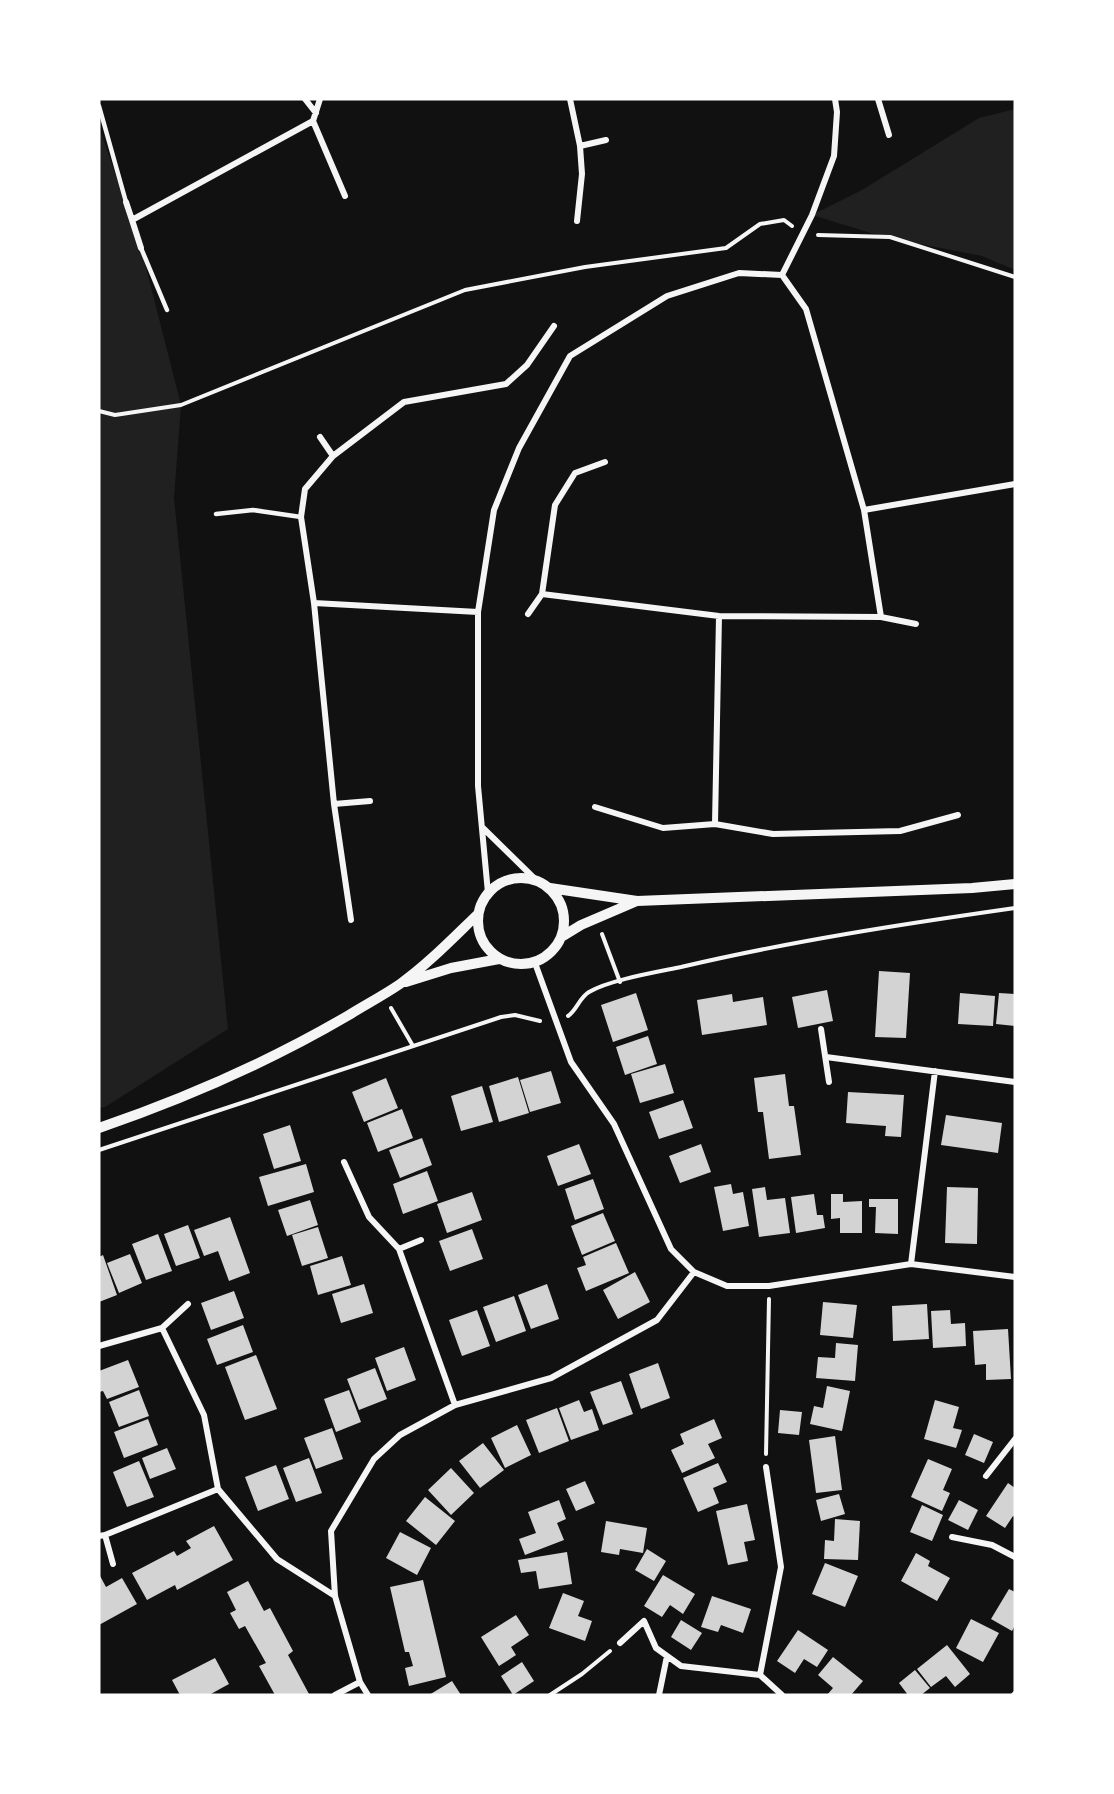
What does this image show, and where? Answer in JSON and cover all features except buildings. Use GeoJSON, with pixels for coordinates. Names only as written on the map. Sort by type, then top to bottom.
{"type":"FeatureCollection","features":[{"type":"Feature","properties":{"kind":"street"},"geometry":{"type":"LineString","coordinates":[[305,99],[316,113]]}},
{"type":"Feature","properties":{"kind":"street"},"geometry":{"type":"LineString","coordinates":[[132,220],[313,121],[320,99]]}},
{"type":"Feature","properties":{"kind":"street"},"geometry":{"type":"LineString","coordinates":[[570,99],[580,146],[582,174],[577,221]]}},
{"type":"Feature","properties":{"kind":"street"},"geometry":{"type":"LineString","coordinates":[[782,275],[803,233],[834,156],[837,112],[835,99]]}},
{"type":"Feature","properties":{"kind":"street"},"geometry":{"type":"LineString","coordinates":[[878,99],[889,135]]}},
{"type":"Feature","properties":{"kind":"street"},"geometry":{"type":"LineString","coordinates":[[313,121],[345,196]]}},
{"type":"Feature","properties":{"kind":"street"},"geometry":{"type":"LineString","coordinates":[[580,146],[606,140]]}},
{"type":"Feature","properties":{"kind":"street"},"geometry":{"type":"LineString","coordinates":[[126,202],[141,248]]}},
{"type":"Feature","properties":{"kind":"street"},"geometry":{"type":"LineString","coordinates":[[488,893],[478,786],[478,612],[494,510],[519,448],[570,356],[668,296],[739,273],[782,275]]}},
{"type":"Feature","properties":{"kind":"street"},"geometry":{"type":"LineString","coordinates":[[782,275],[806,309],[864,510],[881,617]]}},
{"type":"Feature","properties":{"kind":"street"},"geometry":{"type":"LineString","coordinates":[[351,920],[334,804],[314,603],[301,517],[305,489],[333,456],[404,402],[506,384],[527,365],[554,326]]}},
{"type":"Feature","properties":{"kind":"street"},"geometry":{"type":"LineString","coordinates":[[320,437],[333,456]]}},
{"type":"Feature","properties":{"kind":"street"},"geometry":{"type":"LineString","coordinates":[[528,614],[542,594],[555,505],[575,473],[605,462]]}},
{"type":"Feature","properties":{"kind":"street"},"geometry":{"type":"LineString","coordinates":[[864,510],[1015,484]]}},
{"type":"Feature","properties":{"kind":"street"},"geometry":{"type":"LineString","coordinates":[[542,594],[719,616],[881,617],[916,624]]}},
{"type":"Feature","properties":{"kind":"street"},"geometry":{"type":"LineString","coordinates":[[314,603],[478,612]]}},
{"type":"Feature","properties":{"kind":"street"},"geometry":{"type":"LineString","coordinates":[[715,824],[719,616]]}},
{"type":"Feature","properties":{"kind":"street"},"geometry":{"type":"LineString","coordinates":[[334,804],[370,801]]}},
{"type":"Feature","properties":{"kind":"street"},"geometry":{"type":"LineString","coordinates":[[595,807],[663,828],[715,824],[773,834],[900,831],[958,815]]}},
{"type":"Feature","properties":{"kind":"street"},"geometry":{"type":"LineString","coordinates":[[483,828],[537,880],[550,888],[558,898],[564,910],[563,936]]}},
{"type":"Feature","properties":{"kind":"street"},"geometry":{"type":"LineString","coordinates":[[99,1128],[174,1101],[288,1050],[400,984],[442,949],[478,914],[488,893],[502,882],[519,878],[537,880]]}},
{"type":"Feature","properties":{"kind":"street"},"geometry":{"type":"LineString","coordinates":[[550,888],[637,901],[972,888],[1015,884]]}},
{"type":"Feature","properties":{"kind":"street"},"geometry":{"type":"LineString","coordinates":[[478,914],[478,927],[489,951],[499,959],[512,964],[535,963],[553,951],[563,936],[581,925],[637,901]]}},
{"type":"Feature","properties":{"kind":"street"},"geometry":{"type":"LineString","coordinates":[[400,984],[451,968],[499,959]]}},
{"type":"Feature","properties":{"kind":"street"},"geometry":{"type":"LineString","coordinates":[[535,963],[571,1062],[614,1124],[671,1249],[694,1272],[727,1286],[769,1286],[911,1264],[1015,1276]]}},
{"type":"Feature","properties":{"kind":"street"},"geometry":{"type":"LineString","coordinates":[[821,1029],[829,1082]]}},
{"type":"Feature","properties":{"kind":"street"},"geometry":{"type":"LineString","coordinates":[[826,1057],[1015,1082]]}},
{"type":"Feature","properties":{"kind":"street"},"geometry":{"type":"LineString","coordinates":[[911,1264],[935,1071]]}},
{"type":"Feature","properties":{"kind":"street"},"geometry":{"type":"LineString","coordinates":[[344,1162],[369,1216],[399,1249],[455,1405]]}},
{"type":"Feature","properties":{"kind":"street"},"geometry":{"type":"LineString","coordinates":[[399,1249],[421,1240]]}},
{"type":"Feature","properties":{"kind":"street"},"geometry":{"type":"LineString","coordinates":[[368,1695],[360,1682],[335,1596],[331,1531],[374,1459],[400,1435],[455,1405],[550,1378],[657,1320],[694,1272]]}},
{"type":"Feature","properties":{"kind":"street"},"geometry":{"type":"LineString","coordinates":[[99,1346],[162,1328],[188,1304]]}},
{"type":"Feature","properties":{"kind":"street"},"geometry":{"type":"LineString","coordinates":[[162,1328],[204,1415],[218,1488],[277,1559],[335,1596]]}},
{"type":"Feature","properties":{"kind":"street"},"geometry":{"type":"LineString","coordinates":[[986,1476],[1015,1439]]}},
{"type":"Feature","properties":{"kind":"street"},"geometry":{"type":"LineString","coordinates":[[760,1675],[781,1567],[766,1467]]}},
{"type":"Feature","properties":{"kind":"street"},"geometry":{"type":"LineString","coordinates":[[113,1564],[102,1536],[218,1488]]}},
{"type":"Feature","properties":{"kind":"street"},"geometry":{"type":"LineString","coordinates":[[952,1537],[992,1545],[1015,1557]]}},
{"type":"Feature","properties":{"kind":"street"},"geometry":{"type":"LineString","coordinates":[[620,1642],[644,1621],[656,1648],[681,1665],[760,1675],[782,1695]]}},
{"type":"Feature","properties":{"kind":"street"},"geometry":{"type":"LineString","coordinates":[[659,1695],[667,1656]]}},
{"type":"Feature","properties":{"kind":"street"},"geometry":{"type":"LineString","coordinates":[[335,1695],[360,1682]]}},
{"type":"Feature","properties":{"kind":"lane"},"geometry":{"type":"LineString","coordinates":[[99,106],[126,202]]}},
{"type":"Feature","properties":{"kind":"lane"},"geometry":{"type":"LineString","coordinates":[[141,248],[167,310]]}},
{"type":"Feature","properties":{"kind":"lane"},"geometry":{"type":"LineString","coordinates":[[216,514],[253,510],[301,517]]}},
{"type":"Feature","properties":{"kind":"path"},"geometry":{"type":"LineString","coordinates":[[99,411],[114,415],[181,405],[465,290],[585,267],[726,248],[748,231],[771,221],[784,220],[803,233],[830,237],[890,237],[1015,277]]}},
{"type":"Feature","properties":{"kind":"path"},"geometry":{"type":"LineString","coordinates":[[565,1017],[571,1014],[590,991],[652,974],[736,954],[877,927],[1015,908]]}},
{"type":"Feature","properties":{"kind":"path"},"geometry":{"type":"LineString","coordinates":[[383,994],[413,1046]]}},
{"type":"Feature","properties":{"kind":"path"},"geometry":{"type":"LineString","coordinates":[[99,1150],[501,1017],[515,1016],[541,1021]]}},
{"type":"Feature","properties":{"kind":"path"},"geometry":{"type":"LineString","coordinates":[[766,1467],[769,1286]]}},
{"type":"Feature","properties":{"kind":"path"},"geometry":{"type":"LineString","coordinates":[[550,1695],[582,1674],[620,1642]]}},
{"type":"Feature","properties":{"kind":"shaded area"},"geometry":{"type":"Polygon","coordinates":[[[1015,109],[1015,270],[982,256],[884,237],[812,215],[862,190],[979,118],[1015,109]]]}},
{"type":"Feature","properties":{"kind":"shaded area"},"geometry":{"type":"Polygon","coordinates":[[[99,127],[141,248],[181,405],[174,498],[228,1029],[105,1107],[99,1108],[99,127]]]}}]}
